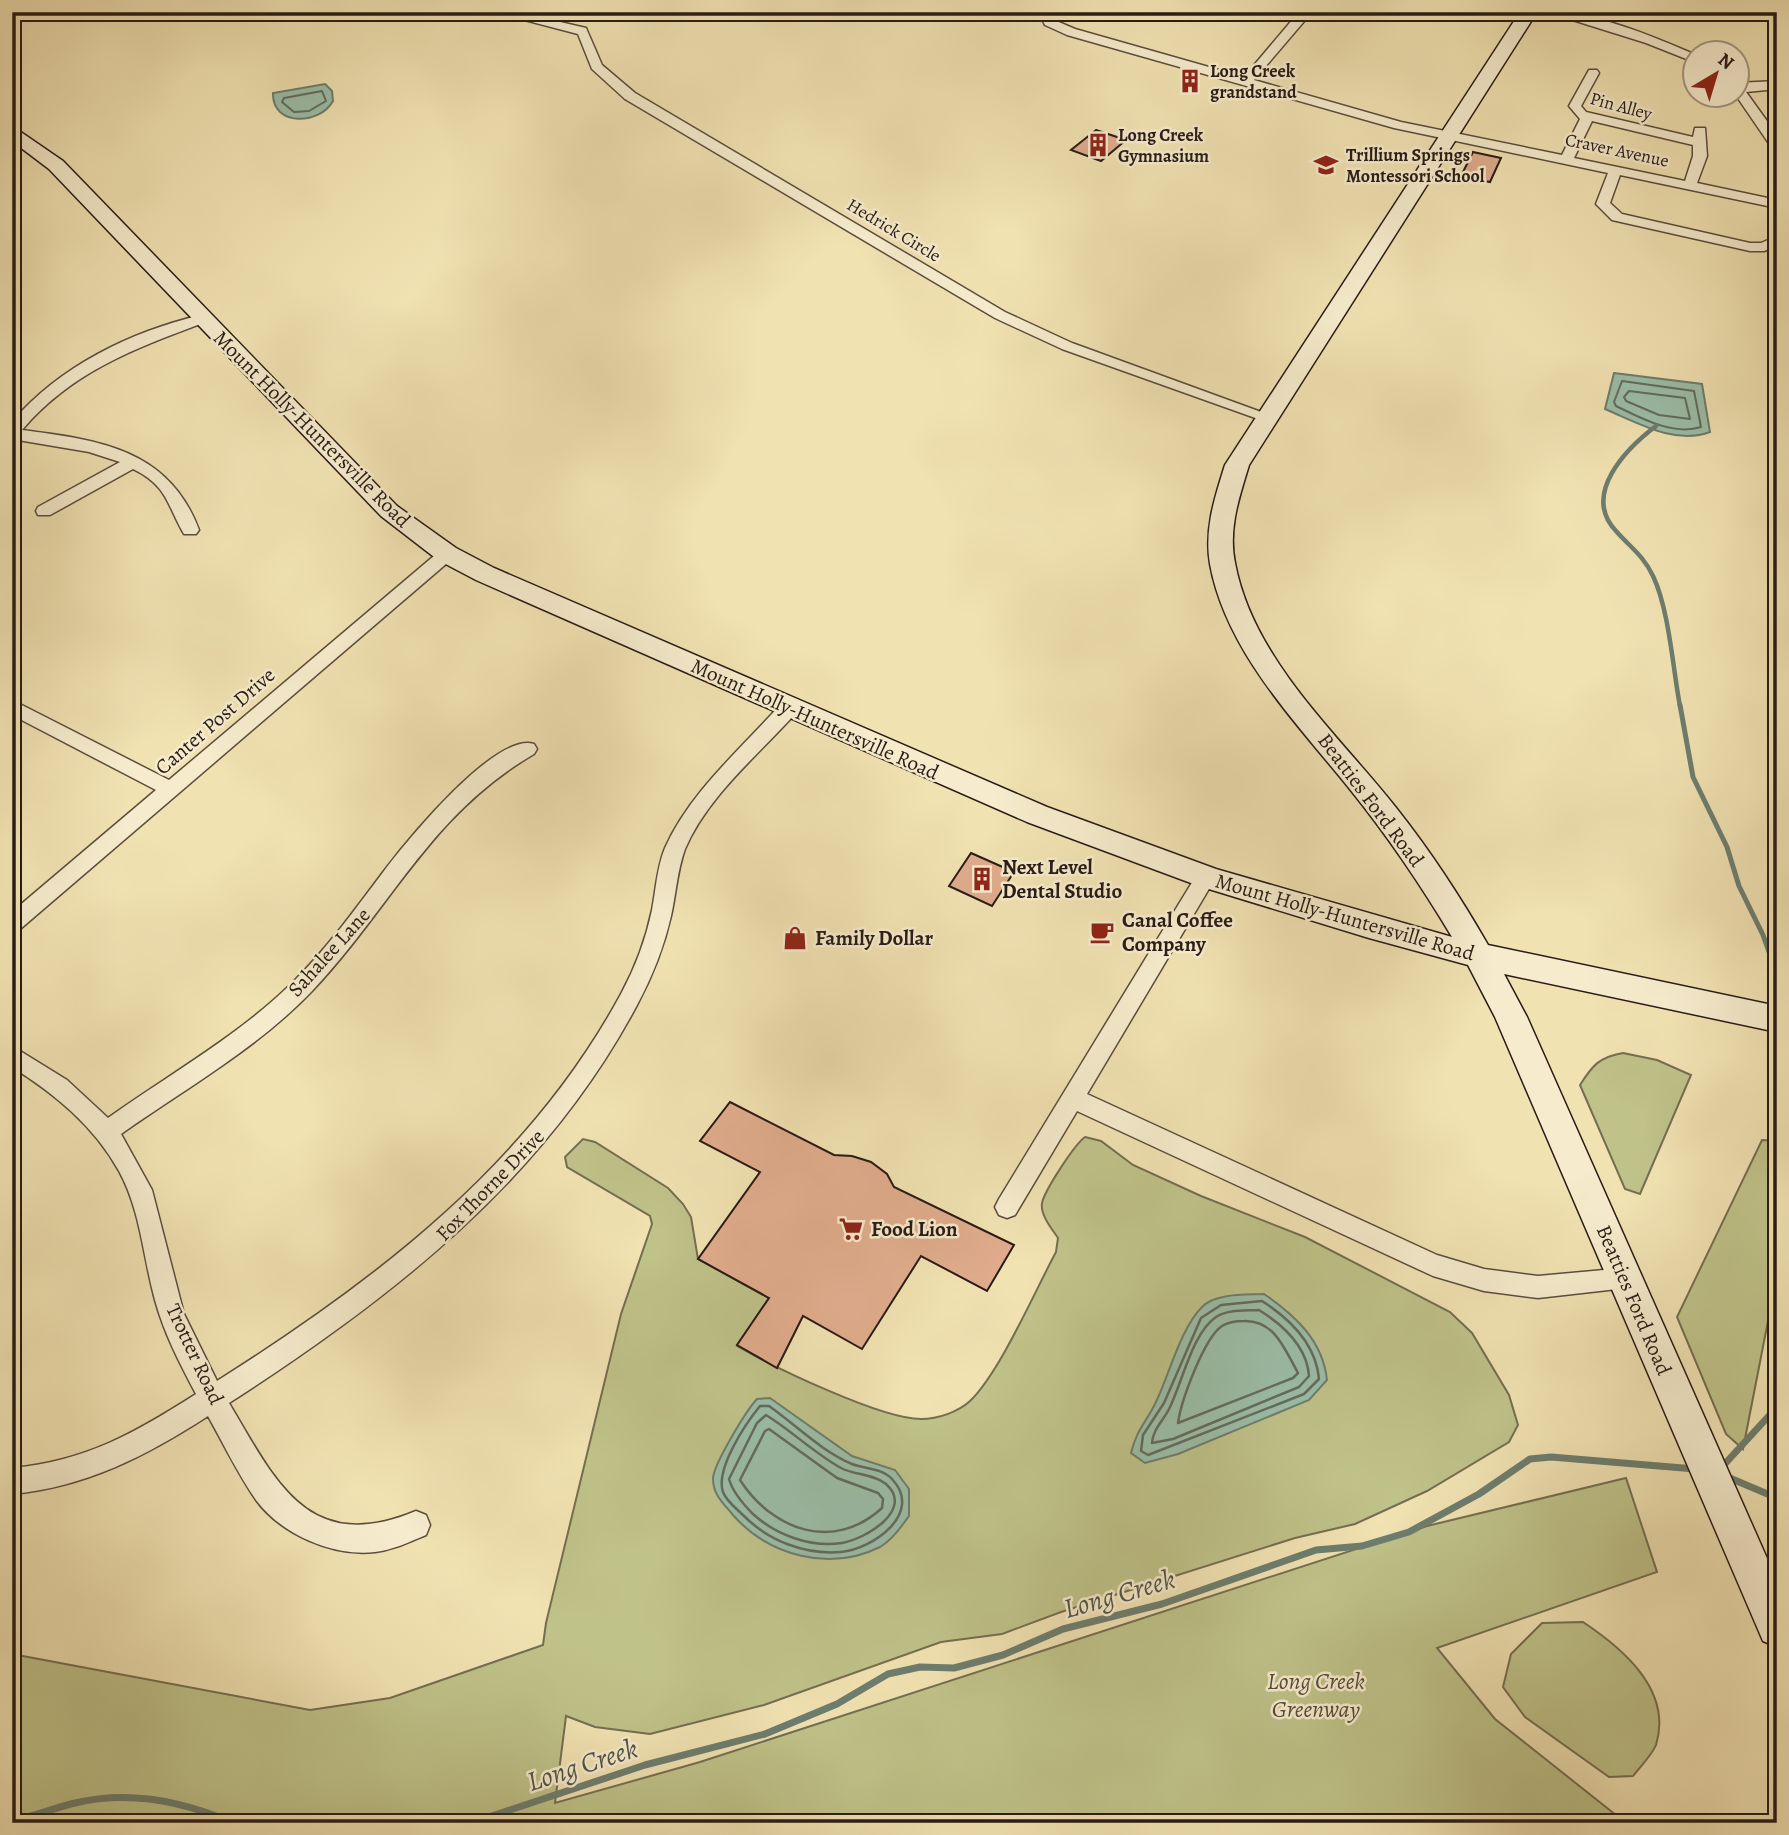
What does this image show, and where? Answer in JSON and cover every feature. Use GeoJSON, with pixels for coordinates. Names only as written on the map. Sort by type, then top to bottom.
{"type":"FeatureCollection","features":[{"type":"Feature","properties":{"kind":"main road","name":"Beatties Ford Road"},"geometry":{"type":"LineString","coordinates":[[1529,12],[1237,465],[1223,503],[1219,546],[1233,603],[1264,659],[1390,820],[1481,956],[1626,1279],[1777,1627]]}},
{"type":"Feature","properties":{"kind":"main road","name":"Mount Holly-Huntersville Road"},"geometry":{"type":"LineString","coordinates":[[12,132],[56,165],[201,319],[389,511],[447,554],[509,585],[788,709],[1046,819],[1206,877],[1481,956],[1777,1018]]}},
{"type":"Feature","properties":{"kind":"street","name":"Hedrick Circle"},"geometry":{"type":"LineString","coordinates":[[500,12],[567,26],[585,34],[596,66],[631,96],[1000,315],[1067,346],[1267,417]]}},
{"type":"Feature","properties":{"kind":"street","name":"Craver Avenue"},"geometry":{"type":"LineString","coordinates":[[1051,12],[1047,17],[1049,22],[1071,32],[1448,137],[1567,158],[1777,204]]}},
{"type":"Feature","properties":{"kind":"street"},"geometry":{"type":"LineString","coordinates":[[1246,82],[1306,12]]}},
{"type":"Feature","properties":{"kind":"street"},"geometry":{"type":"LineString","coordinates":[[1553,12],[1650,40],[1680,52]]}},
{"type":"Feature","properties":{"kind":"street","name":"Pin Alley"},"geometry":{"type":"LineString","coordinates":[[1593,73],[1575,106],[1576,111],[1587,118],[1700,137],[1700,156],[1690,185]]}},
{"type":"Feature","properties":{"kind":"street"},"geometry":{"type":"LineString","coordinates":[[1750,87],[1777,85]]}},
{"type":"Feature","properties":{"kind":"street"},"geometry":{"type":"LineString","coordinates":[[1750,103],[1772,129],[1777,145]]}},
{"type":"Feature","properties":{"kind":"street"},"geometry":{"type":"LineString","coordinates":[[1567,158],[1587,118]]}},
{"type":"Feature","properties":{"kind":"street"},"geometry":{"type":"LineString","coordinates":[[1616,169],[1602,204],[1617,217],[1751,247],[1764,247],[1777,240]]}},
{"type":"Feature","properties":{"kind":"street"},"geometry":{"type":"LineString","coordinates":[[190,530],[182,505],[170,489],[133,462],[88,444],[12,433],[37,400],[77,370],[126,347],[201,319]]}},
{"type":"Feature","properties":{"kind":"street"},"geometry":{"type":"LineString","coordinates":[[44,511],[133,462]]}},
{"type":"Feature","properties":{"kind":"street","name":"Canter Post Drive"},"geometry":{"type":"LineString","coordinates":[[12,924],[447,554]]}},
{"type":"Feature","properties":{"kind":"street"},"geometry":{"type":"LineString","coordinates":[[12,707],[170,789]]}},
{"type":"Feature","properties":{"kind":"street","name":"Fox Thorne Drive"},"geometry":{"type":"LineString","coordinates":[[12,1481],[60,1476],[97,1465],[165,1430],[299,1343],[411,1262],[504,1177],[545,1130],[605,1042],[649,957],[661,919],[672,858],[683,833],[788,709]]}},
{"type":"Feature","properties":{"kind":"street","name":"Sahalee Lane"},"geometry":{"type":"LineString","coordinates":[[108,1131],[230,1048],[304,986],[368,911],[426,834],[500,761],[527,750]]}},
{"type":"Feature","properties":{"kind":"street"},"geometry":{"type":"LineString","coordinates":[[1007,1208],[1206,877]]}},
{"type":"Feature","properties":{"kind":"street","name":"Trotter Road"},"geometry":{"type":"LineString","coordinates":[[12,1055],[74,1098],[108,1131],[132,1168],[149,1217],[176,1325],[266,1491],[282,1509],[302,1524],[323,1534],[350,1540],[380,1539],[399,1534],[416,1525]]}},
{"type":"Feature","properties":{"kind":"street"},"geometry":{"type":"LineString","coordinates":[[1073,1098],[1433,1265],[1484,1280],[1538,1287],[1626,1279]]}},
{"type":"Feature","properties":{"kind":"green space"},"geometry":{"type":"Polygon","coordinates":[[[1623,1053],[1657,1060],[1691,1075],[1640,1194],[1625,1189],[1580,1085],[1597,1063],[1623,1053]]]}},
{"type":"Feature","properties":{"kind":"green space","name":"Long Creek Greenway"},"geometry":{"type":"Polygon","coordinates":[[[1085,1137],[1101,1141],[1133,1165],[1201,1196],[1305,1237],[1450,1312],[1472,1333],[1509,1395],[1518,1425],[1509,1442],[1427,1491],[1355,1524],[1295,1538],[1061,1612],[1002,1634],[941,1642],[764,1705],[650,1734],[595,1727],[566,1716],[555,1803],[700,1762],[1427,1526],[1626,1478],[1657,1572],[1437,1648],[1495,1719],[1626,1823],[12,1823],[12,1654],[310,1710],[390,1698],[543,1645],[546,1623],[621,1314],[652,1224],[650,1216],[567,1167],[565,1157],[583,1139],[595,1142],[668,1188],[691,1217],[698,1259],[769,1298],[737,1346],[855,1401],[903,1417],[921,1419],[947,1414],[970,1401],[1005,1351],[1056,1252],[1058,1238],[1043,1212],[1044,1197],[1067,1158],[1085,1137]]]}},
{"type":"Feature","properties":{"kind":"green space"},"geometry":{"type":"Polygon","coordinates":[[[1762,1140],[1777,1141],[1777,1275],[1743,1449],[1726,1434],[1677,1317],[1762,1140]]]}},
{"type":"Feature","properties":{"kind":"green space"},"geometry":{"type":"Polygon","coordinates":[[[1583,1622],[1628,1658],[1651,1689],[1657,1706],[1659,1725],[1656,1745],[1633,1776],[1609,1777],[1525,1717],[1503,1687],[1511,1654],[1542,1623],[1583,1622]]]}},
{"type":"Feature","properties":{"kind":"water"},"geometry":{"type":"Polygon","coordinates":[[[325,84],[332,91],[333,101],[318,115],[298,119],[288,117],[280,112],[275,104],[273,93],[325,84]]]}},
{"type":"Feature","properties":{"kind":"water"},"geometry":{"type":"Polygon","coordinates":[[[1614,373],[1702,384],[1710,432],[1683,436],[1670,434],[1643,426],[1605,409],[1614,373]]]}},
{"type":"Feature","properties":{"kind":"water"},"geometry":{"type":"Polygon","coordinates":[[[1264,1294],[1306,1330],[1320,1353],[1327,1380],[1309,1400],[1178,1454],[1145,1463],[1131,1453],[1194,1316],[1215,1299],[1264,1294]]]}},
{"type":"Feature","properties":{"kind":"water"},"geometry":{"type":"Polygon","coordinates":[[[770,1398],[852,1456],[895,1470],[909,1489],[909,1516],[884,1544],[861,1554],[841,1558],[801,1556],[764,1541],[723,1503],[713,1485],[718,1462],[752,1405],[757,1399],[770,1398]]]}},
{"type":"Feature","properties":{"kind":"building","name":"Long Creek Gymnasium"},"geometry":{"type":"Polygon","coordinates":[[[1096,130],[1126,140],[1101,161],[1071,150],[1096,130]]]}},
{"type":"Feature","properties":{"kind":"building"},"geometry":{"type":"Polygon","coordinates":[[[1473,152],[1501,158],[1490,182],[1461,176],[1473,152]]]}},
{"type":"Feature","properties":{"kind":"building","name":"Next Level Dental Studio"},"geometry":{"type":"Polygon","coordinates":[[[971,853],[1014,872],[992,906],[949,886],[971,853]]]}},
{"type":"Feature","properties":{"kind":"building","name":"Food Lion"},"geometry":{"type":"Polygon","coordinates":[[[730,1102],[834,1155],[852,1156],[871,1162],[887,1174],[894,1187],[1014,1245],[987,1291],[921,1256],[862,1349],[803,1316],[777,1368],[737,1345],[769,1298],[698,1259],[760,1172],[700,1141],[730,1102]]]}},
{"type":"Feature","properties":{"kind":"waterway"},"geometry":{"type":"LineString","coordinates":[[1656,426],[1621,459],[1606,487],[1603,502],[1606,517],[1645,562],[1653,576],[1667,622],[1680,706]]}},
{"type":"Feature","properties":{"kind":"waterway"},"geometry":{"type":"LineString","coordinates":[[1680,705],[1693,777],[1727,847],[1739,886],[1763,935],[1777,974]]}},
{"type":"Feature","properties":{"kind":"waterway"},"geometry":{"type":"LineString","coordinates":[[1722,1467],[1777,1407]]}},
{"type":"Feature","properties":{"kind":"waterway","name":"Long Creek"},"geometry":{"type":"LineString","coordinates":[[471,1823],[645,1765],[765,1734],[837,1704],[888,1674],[920,1667],[954,1668],[1003,1655],[1063,1629],[1162,1604],[1316,1550],[1362,1546],[1409,1532],[1479,1494],[1530,1459],[1551,1457],[1695,1469]]}},
{"type":"Feature","properties":{"kind":"waterway","name":"Long Creek"},"geometry":{"type":"LineString","coordinates":[[1725,1476],[1777,1498]]}},
{"type":"Feature","properties":{"kind":"waterway","name":"Long Creek"},"geometry":{"type":"LineString","coordinates":[[12,1820],[95,1799],[136,1798],[195,1809],[233,1823]]}},
{"type":"Feature","properties":{"kind":"place","name":"Long Creek grandstand"},"geometry":{"type":"Point","coordinates":[1190,81]}},
{"type":"Feature","properties":{"kind":"place","name":"Long Creek Gymnasium"},"geometry":{"type":"Point","coordinates":[1098,145]}},
{"type":"Feature","properties":{"kind":"place","name":"Trillium Springs Montessori School"},"geometry":{"type":"Point","coordinates":[1326,165]}},
{"type":"Feature","properties":{"kind":"place","name":"Next Level Dental Studio"},"geometry":{"type":"Point","coordinates":[982,879]}},
{"type":"Feature","properties":{"kind":"place","name":"Canal Coffee Company"},"geometry":{"type":"Point","coordinates":[1102,932]}},
{"type":"Feature","properties":{"kind":"place","name":"Family Dollar"},"geometry":{"type":"Point","coordinates":[795,938]}},
{"type":"Feature","properties":{"kind":"place","name":"Food Lion"},"geometry":{"type":"Point","coordinates":[851,1229]}}]}
